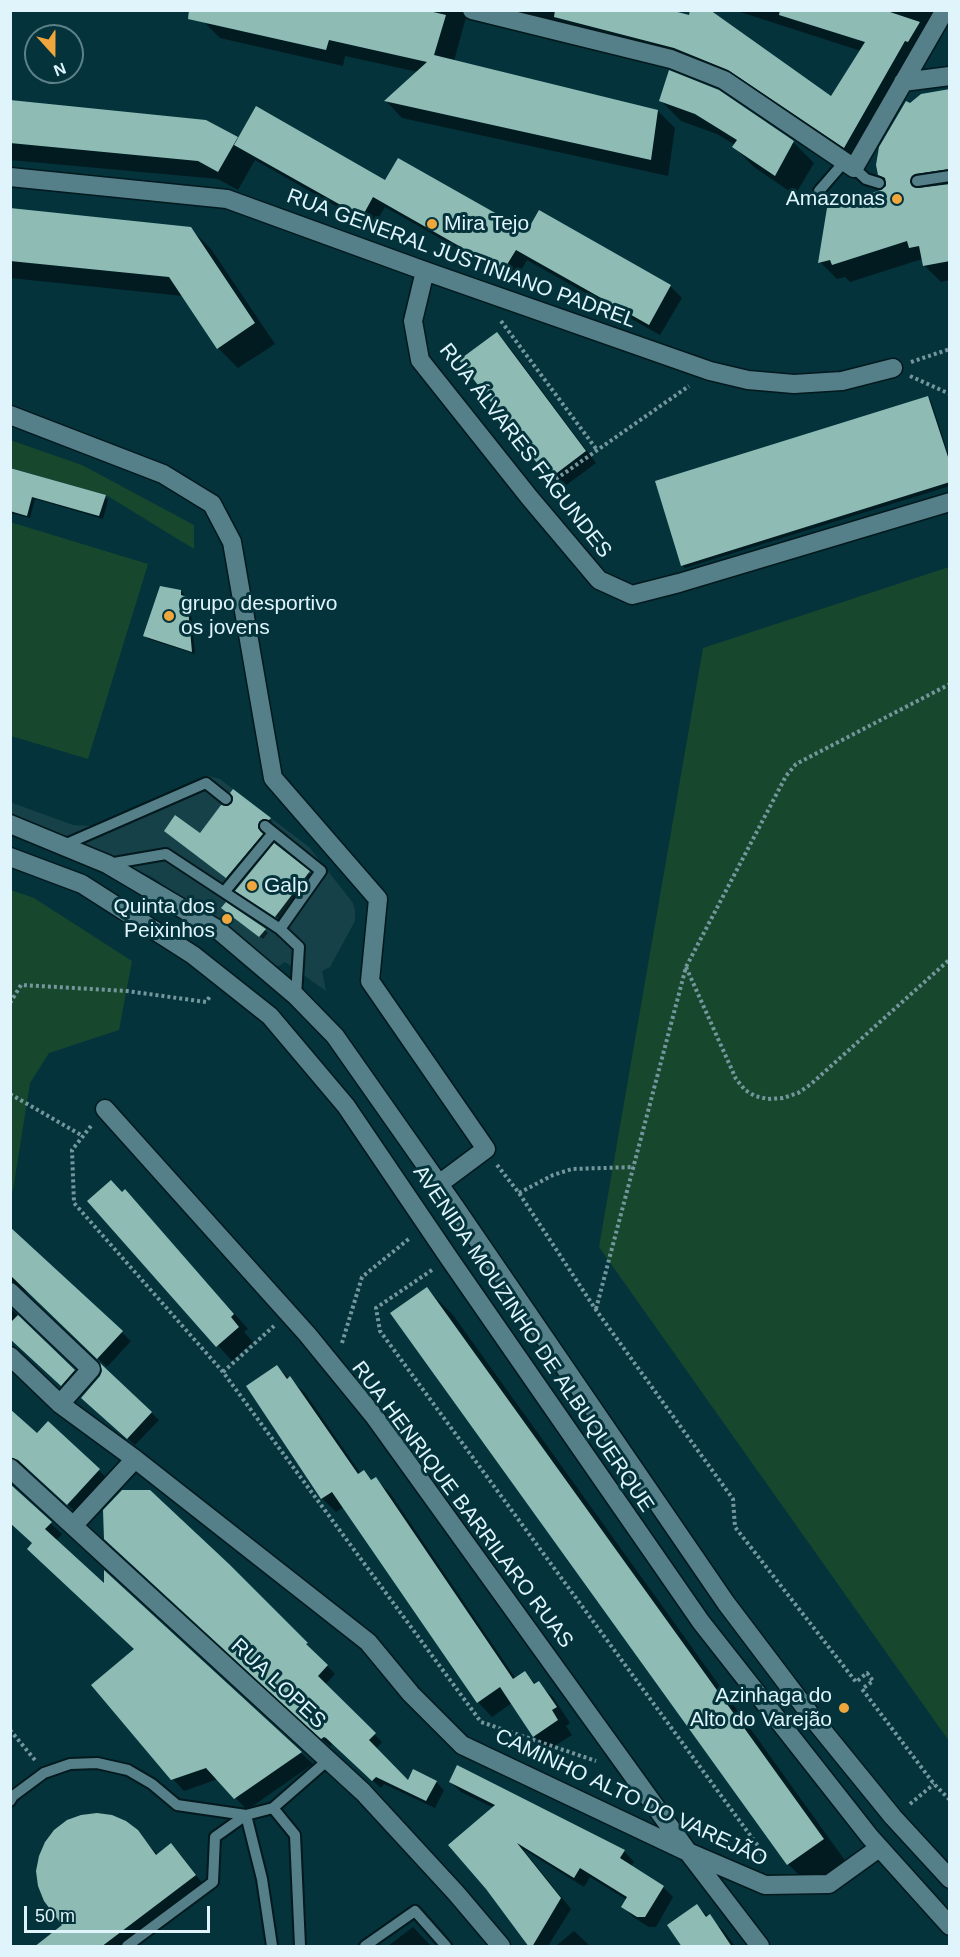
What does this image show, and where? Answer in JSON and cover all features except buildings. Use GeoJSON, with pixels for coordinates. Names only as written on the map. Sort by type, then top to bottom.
{"type":"FeatureCollection","features":[{"type":"Feature","properties":{"kind":"street"},"geometry":{"type":"LineString","coordinates":[[472,10],[671,59],[724,80],[849,165],[903,82],[942,13]]}},
{"type":"Feature","properties":{"kind":"street"},"geometry":{"type":"LineString","coordinates":[[903,82],[950,76]]}},
{"type":"Feature","properties":{"kind":"street","name":"RUA GENERAL JUSTINIANO PADREL"},"geometry":{"type":"LineString","coordinates":[[10,177],[227,199],[710,371],[748,380],[794,384],[842,381],[893,368]]}},
{"type":"Feature","properties":{"kind":"street","name":"RUA ÁLVARES FAGUNDES"},"geometry":{"type":"LineString","coordinates":[[425,271],[413,321],[420,360],[598,580],[632,595],[690,580],[950,502]]}},
{"type":"Feature","properties":{"kind":"street"},"geometry":{"type":"LineString","coordinates":[[10,415],[163,474],[212,504],[232,542],[273,778],[378,899],[370,981],[486,1149],[439,1184]]}},
{"type":"Feature","properties":{"kind":"street","name":"AVENIDA MOUZINHO DE ALBUQUERQUE"},"geometry":{"type":"LineString","coordinates":[[10,824],[107,864],[217,929],[296,996],[335,1036],[726,1603],[819,1726],[893,1817],[950,1879]]}},
{"type":"Feature","properties":{"kind":"street","name":"AVENIDA MOUZINHO DE ALBUQUERQUE"},"geometry":{"type":"LineString","coordinates":[[10,857],[82,884],[193,955],[270,1016],[346,1106],[701,1622],[879,1848],[950,1926]]}},
{"type":"Feature","properties":{"kind":"street","name":"RUA HENRIQUE BARRILARO RUAS"},"geometry":{"type":"LineString","coordinates":[[105,1109],[307,1334],[334,1370],[374,1416],[688,1852],[760,1947]]}},
{"type":"Feature","properties":{"kind":"street"},"geometry":{"type":"LineString","coordinates":[[10,1292],[91,1370],[60,1404]]}},
{"type":"Feature","properties":{"kind":"street"},"geometry":{"type":"LineString","coordinates":[[10,1356],[60,1404],[135,1460],[73,1526]]}},
{"type":"Feature","properties":{"kind":"street","name":"CAMINHO ALTO DO VAREJÃO"},"geometry":{"type":"LineString","coordinates":[[135,1460],[368,1642],[411,1694],[462,1745],[688,1852],[765,1885],[830,1884],[879,1848]]}},
{"type":"Feature","properties":{"kind":"street","name":"RUA LOPES"},"geometry":{"type":"LineString","coordinates":[[10,1468],[363,1792],[422,1855],[501,1947]]}},
{"type":"Feature","properties":{"kind":"lane"},"geometry":{"type":"LineString","coordinates":[[819,191],[849,165],[866,179],[879,183]]}},
{"type":"Feature","properties":{"kind":"lane"},"geometry":{"type":"LineString","coordinates":[[917,181],[950,176]]}},
{"type":"Feature","properties":{"kind":"lane"},"geometry":{"type":"LineString","coordinates":[[64,845],[206,783],[226,799]]}},
{"type":"Feature","properties":{"kind":"lane"},"geometry":{"type":"LineString","coordinates":[[225,891],[269,829],[321,871],[280,929]]}},
{"type":"Feature","properties":{"kind":"lane"},"geometry":{"type":"LineString","coordinates":[[107,864],[166,854],[280,929],[298,947],[296,996]]}},
{"type":"Feature","properties":{"kind":"lane"},"geometry":{"type":"LineString","coordinates":[[127,1947],[213,1882],[214,1837],[246,1815],[273,1808],[328,1760]]}},
{"type":"Feature","properties":{"kind":"lane"},"geometry":{"type":"LineString","coordinates":[[11,1797],[44,1773],[70,1764],[97,1763],[128,1770],[152,1784],[177,1804],[246,1815]]}},
{"type":"Feature","properties":{"kind":"lane"},"geometry":{"type":"LineString","coordinates":[[273,1808],[295,1835],[300,1947]]}},
{"type":"Feature","properties":{"kind":"lane"},"geometry":{"type":"LineString","coordinates":[[246,1815],[262,1879],[272,1947]]}},
{"type":"Feature","properties":{"kind":"lane"},"geometry":{"type":"LineString","coordinates":[[365,1947],[415,1911],[446,1947]]}},
{"type":"Feature","properties":{"kind":"path"},"geometry":{"type":"LineString","coordinates":[[499,318],[597,450]]}},
{"type":"Feature","properties":{"kind":"path"},"geometry":{"type":"LineString","coordinates":[[893,368],[950,349]]}},
{"type":"Feature","properties":{"kind":"path"},"geometry":{"type":"LineString","coordinates":[[893,368],[950,394]]}},
{"type":"Feature","properties":{"kind":"path"},"geometry":{"type":"LineString","coordinates":[[530,497],[710,371]]}},
{"type":"Feature","properties":{"kind":"path"},"geometry":{"type":"LineString","coordinates":[[596,1310],[686,967],[790,770],[804,760],[950,684]]}},
{"type":"Feature","properties":{"kind":"path"},"geometry":{"type":"LineString","coordinates":[[686,967],[736,1079],[745,1090],[768,1100],[798,1093],[811,1084],[950,959]]}},
{"type":"Feature","properties":{"kind":"path"},"geometry":{"type":"LineString","coordinates":[[10,1003],[21,985],[127,991],[206,1002],[222,978]]}},
{"type":"Feature","properties":{"kind":"path"},"geometry":{"type":"LineString","coordinates":[[10,1094],[83,1136]]}},
{"type":"Feature","properties":{"kind":"path"},"geometry":{"type":"LineString","coordinates":[[105,1109],[72,1150],[74,1203],[223,1372],[481,1722],[631,1773]]}},
{"type":"Feature","properties":{"kind":"path"},"geometry":{"type":"LineString","coordinates":[[486,1149],[519,1193],[596,1310],[733,1499],[735,1527],[856,1682],[867,1673],[873,1681],[862,1689],[934,1784],[950,1800]]}},
{"type":"Feature","properties":{"kind":"path"},"geometry":{"type":"LineString","coordinates":[[519,1193],[553,1175],[572,1169],[634,1167]]}},
{"type":"Feature","properties":{"kind":"path"},"geometry":{"type":"LineString","coordinates":[[334,1370],[362,1277],[427,1225]]}},
{"type":"Feature","properties":{"kind":"path"},"geometry":{"type":"LineString","coordinates":[[449,1258],[376,1308],[380,1331],[761,1850],[765,1885]]}},
{"type":"Feature","properties":{"kind":"path"},"geometry":{"type":"LineString","coordinates":[[223,1372],[288,1314]]}},
{"type":"Feature","properties":{"kind":"path"},"geometry":{"type":"LineString","coordinates":[[10,1730],[44,1773]]}},
{"type":"Feature","properties":{"kind":"path"},"geometry":{"type":"LineString","coordinates":[[893,1817],[934,1784]]}},
{"type":"Feature","properties":{"kind":"shaded area","name":"Galp"},"geometry":{"type":"Polygon","coordinates":[[[208,776],[220,779],[309,847],[353,903],[355,921],[330,967],[322,971],[326,991],[285,962],[279,966],[272,965],[206,914],[152,877],[82,843],[11,815],[10,802],[73,825],[92,826],[109,821],[208,776]]]}},
{"type":"Feature","properties":{"kind":"green space"},"geometry":{"type":"Polygon","coordinates":[[[10,440],[82,465],[194,525],[194,549],[106,495],[11,468],[10,440]]]}},
{"type":"Feature","properties":{"kind":"green space"},"geometry":{"type":"Polygon","coordinates":[[[10,522],[148,564],[88,759],[11,736],[10,522]]]}},
{"type":"Feature","properties":{"kind":"green space"},"geometry":{"type":"Polygon","coordinates":[[[950,567],[949,1741],[599,1247],[703,648],[950,567]]]}},
{"type":"Feature","properties":{"kind":"green space"},"geometry":{"type":"Polygon","coordinates":[[[11,890],[34,898],[132,961],[119,1030],[49,1053],[30,1083],[11,1193],[11,890]]]}},
{"type":"Feature","properties":{"kind":"place","name":"Amazonas"},"geometry":{"type":"Point","coordinates":[897,199]}},
{"type":"Feature","properties":{"kind":"place","name":"Mira Tejo"},"geometry":{"type":"Point","coordinates":[432,224]}},
{"type":"Feature","properties":{"kind":"place","name":"grupo desportivo os jovens"},"geometry":{"type":"Point","coordinates":[169,616]}},
{"type":"Feature","properties":{"kind":"place","name":"Galp"},"geometry":{"type":"Point","coordinates":[252,886]}},
{"type":"Feature","properties":{"kind":"place","name":"Quinta dos Peixinhos"},"geometry":{"type":"Point","coordinates":[227,919]}},
{"type":"Feature","properties":{"kind":"place","name":"Azinhaga do Alto do Varejão"},"geometry":{"type":"Point","coordinates":[844,1708]}}]}
